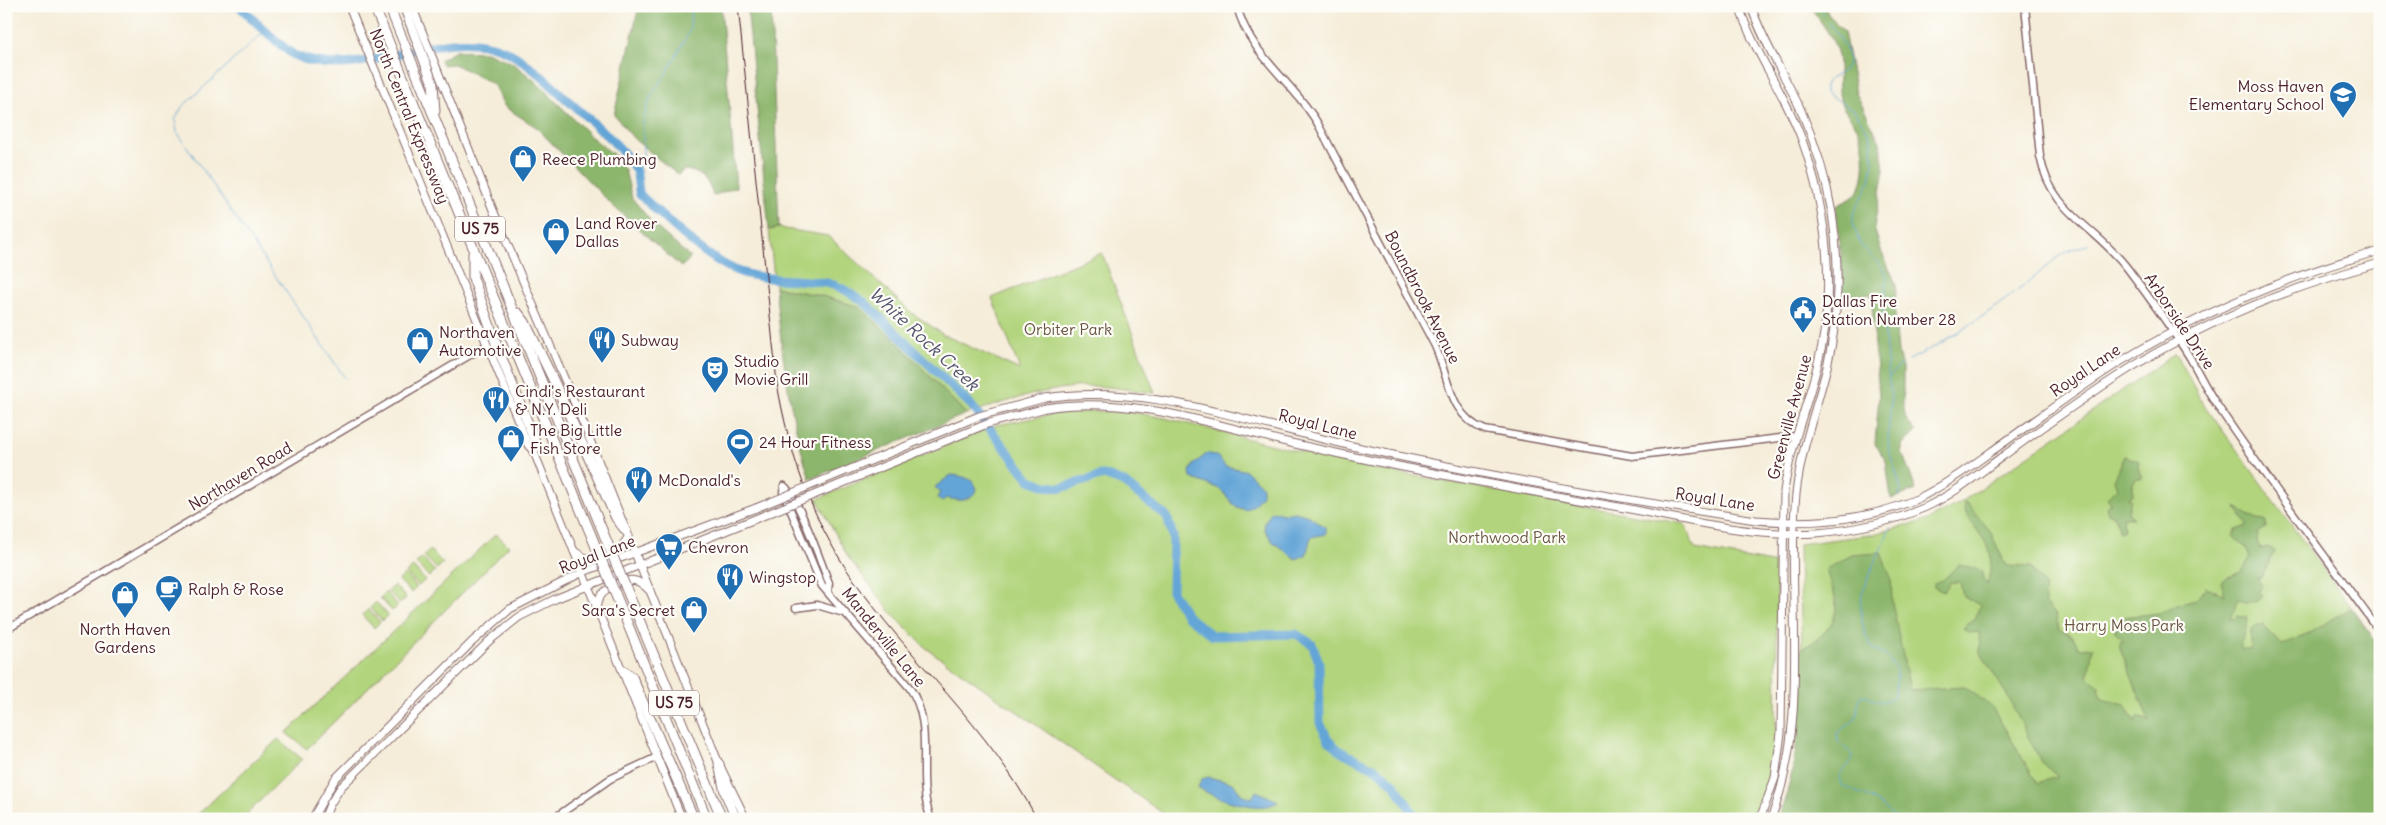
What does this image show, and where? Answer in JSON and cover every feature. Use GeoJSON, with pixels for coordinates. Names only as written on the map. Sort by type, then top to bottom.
{"type":"FeatureCollection","features":[{"type":"Feature","properties":{"kind":"highway","name":"North Central Expressway"},"geometry":{"type":"LineString","coordinates":[[374,6],[707,819]]}},
{"type":"Feature","properties":{"kind":"highway","name":"North Central Expressway"},"geometry":{"type":"LineString","coordinates":[[389,6],[722,819]]}},
{"type":"Feature","properties":{"kind":"highway"},"geometry":{"type":"LineString","coordinates":[[410,10],[433,84],[436,121]]}},
{"type":"Feature","properties":{"kind":"highway"},"geometry":{"type":"LineString","coordinates":[[473,248],[473,278],[497,346],[536,441],[534,452]]}},
{"type":"Feature","properties":{"kind":"highway"},"geometry":{"type":"LineString","coordinates":[[512,307],[525,322],[616,518],[627,533]]}},
{"type":"Feature","properties":{"kind":"highway"},"geometry":{"type":"LineString","coordinates":[[624,671],[632,677],[694,819]]}},
{"type":"Feature","properties":{"kind":"highway"},"geometry":{"type":"LineString","coordinates":[[719,764],[725,792],[736,819]]}},
{"type":"Feature","properties":{"kind":"main road","name":"North Central Expressway"},"geometry":{"type":"LineString","coordinates":[[349,6],[528,445],[534,452],[624,671],[682,819]]}},
{"type":"Feature","properties":{"kind":"main road","name":"Greenville Avenue"},"geometry":{"type":"LineString","coordinates":[[1739,6],[1802,139],[1820,205],[1826,263],[1825,316],[1817,366],[1796,436],[1784,486],[1782,717],[1775,778],[1760,819]]}},
{"type":"Feature","properties":{"kind":"main road","name":"Greenville Avenue"},"geometry":{"type":"LineString","coordinates":[[1751,6],[1811,135],[1827,184],[1834,228],[1836,263],[1835,317],[1826,368],[1800,456],[1794,533],[1792,730],[1784,781],[1771,819]]}},
{"type":"Feature","properties":{"kind":"main road"},"geometry":{"type":"LineString","coordinates":[[410,10],[436,67],[652,592],[719,764],[746,819]]}},
{"type":"Feature","properties":{"kind":"main road","name":"Royal Lane"},"geometry":{"type":"LineString","coordinates":[[312,819],[335,779],[467,647],[510,609],[583,572],[636,554],[756,508],[979,416],[1045,398],[1080,394],[1123,395],[1184,405],[1426,462],[1691,509],[1795,523],[1838,521],[1887,509],[1918,498],[1940,487],[2104,373],[2172,332],[2269,287],[2331,265],[2380,252]]}},
{"type":"Feature","properties":{"kind":"main road"},"geometry":{"type":"LineString","coordinates":[[1826,263],[1836,263]]}},
{"type":"Feature","properties":{"kind":"main road","name":"Royal Lane"},"geometry":{"type":"LineString","coordinates":[[324,819],[340,789],[474,655],[519,617],[555,599],[589,587],[987,424],[1046,408],[1074,404],[1145,409],[1352,457],[1445,476],[1709,523],[1794,533],[1847,529],[1890,520],[1926,507],[1951,493],[2102,386],[2178,341],[2238,312],[2297,288],[2380,263]]}},
{"type":"Feature","properties":{"kind":"main road"},"geometry":{"type":"LineString","coordinates":[[1825,316],[1835,317]]}},
{"type":"Feature","properties":{"kind":"main road"},"geometry":{"type":"LineString","coordinates":[[1817,366],[1826,368]]}},
{"type":"Feature","properties":{"kind":"main road"},"geometry":{"type":"LineString","coordinates":[[1122,406],[1123,395]]}},
{"type":"Feature","properties":{"kind":"main road"},"geometry":{"type":"LineString","coordinates":[[1887,509],[1890,520]]}},
{"type":"Feature","properties":{"kind":"main road"},"geometry":{"type":"LineString","coordinates":[[574,551],[587,559],[594,559],[620,549],[627,533]]}},
{"type":"Feature","properties":{"kind":"main road"},"geometry":{"type":"LineString","coordinates":[[597,606],[601,593],[629,581],[639,582],[652,592]]}},
{"type":"Feature","properties":{"kind":"main road"},"geometry":{"type":"LineString","coordinates":[[1782,637],[1794,638]]}},
{"type":"Feature","properties":{"kind":"main road"},"geometry":{"type":"LineString","coordinates":[[467,647],[474,655]]}},
{"type":"Feature","properties":{"kind":"main road"},"geometry":{"type":"LineString","coordinates":[[402,711],[410,718]]}},
{"type":"Feature","properties":{"kind":"street","name":"Boundbrook Avenue"},"geometry":{"type":"LineString","coordinates":[[1237,6],[1255,47],[1301,97],[1318,124],[1435,346],[1458,410],[1469,422],[1485,430],[1632,456],[1796,436]]}},
{"type":"Feature","properties":{"kind":"street","name":"Arborside Drive"},"geometry":{"type":"LineString","coordinates":[[2025,6],[2040,156],[2048,185],[2061,204],[2116,254],[2172,332],[2218,407],[2380,632]]}},
{"type":"Feature","properties":{"kind":"street","name":"Northaven Road"},"geometry":{"type":"LineString","coordinates":[[6,630],[487,345]]}},
{"type":"Feature","properties":{"kind":"street","name":"Manderville Lane"},"geometry":{"type":"LineString","coordinates":[[828,591],[829,583],[798,506],[790,489],[784,486],[783,492],[822,586],[909,687],[918,702],[924,728],[925,799],[931,819]]}},
{"type":"Feature","properties":{"kind":"street"},"geometry":{"type":"LineString","coordinates":[[796,608],[817,605],[845,613]]}},
{"type":"Feature","properties":{"kind":"street"},"geometry":{"type":"LineString","coordinates":[[553,819],[610,779],[657,756]]}},
{"type":"Feature","properties":{"kind":"green space"},"geometry":{"type":"Polygon","coordinates":[[[639,6],[721,6],[736,187],[713,196],[709,185],[703,177],[684,170],[678,175],[634,139],[614,115],[639,6]]]}},
{"type":"Feature","properties":{"kind":"green space"},"geometry":{"type":"Polygon","coordinates":[[[747,6],[771,6],[779,228],[769,230],[747,6]]]}},
{"type":"Feature","properties":{"kind":"green space"},"geometry":{"type":"Polygon","coordinates":[[[1810,6],[1825,6],[1828,14],[1844,32],[1856,93],[1880,142],[1884,169],[1874,228],[1882,253],[1896,284],[1895,315],[1898,353],[1903,371],[1903,404],[1906,419],[1916,432],[1902,445],[1902,452],[1916,490],[1891,499],[1886,461],[1875,444],[1879,396],[1871,294],[1841,296],[1841,257],[1836,206],[1849,200],[1858,191],[1864,173],[1864,154],[1857,128],[1841,102],[1839,62],[1836,49],[1830,36],[1810,6]]]}},
{"type":"Feature","properties":{"kind":"green space"},"geometry":{"type":"Polygon","coordinates":[[[456,51],[486,52],[513,63],[535,81],[595,140],[613,154],[625,170],[632,198],[654,225],[691,258],[681,267],[611,204],[536,127],[505,107],[493,84],[454,64],[443,65],[440,60],[456,51]]]}},
{"type":"Feature","properties":{"kind":"green space","name":"Orbiter Park"},"geometry":{"type":"Polygon","coordinates":[[[779,228],[828,236],[912,313],[944,335],[1020,370],[992,298],[1102,253],[1155,393],[1105,387],[1074,387],[1033,394],[966,414],[898,343],[859,307],[822,296],[775,287],[769,230],[779,228]]]}},
{"type":"Feature","properties":{"kind":"green space"},"geometry":{"type":"Polygon","coordinates":[[[775,287],[822,296],[859,307],[898,343],[966,414],[810,479],[792,408],[775,287]]]}},
{"type":"Feature","properties":{"kind":"green space","name":"Harry Moss Park"},"geometry":{"type":"Polygon","coordinates":[[[2176,353],[2202,402],[2380,647],[2380,819],[1778,819],[1789,786],[1796,753],[1800,718],[1802,648],[1799,544],[1869,535],[1925,521],[1960,503],[2176,353]]]}},
{"type":"Feature","properties":{"kind":"green space","name":"Northwood Park"},"geometry":{"type":"Polygon","coordinates":[[[1095,411],[1137,413],[1165,418],[1353,465],[1685,524],[1695,549],[1777,564],[1776,743],[1770,777],[1755,819],[1171,819],[926,648],[894,616],[848,557],[817,499],[996,425],[1061,413],[1095,411]]]}},
{"type":"Feature","properties":{"kind":"green space"},"geometry":{"type":"Polygon","coordinates":[[[2125,456],[2139,461],[2138,468],[2142,478],[2137,478],[2133,483],[2133,494],[2128,498],[2131,499],[2128,512],[2133,518],[2123,517],[2124,530],[2119,532],[2114,516],[2108,513],[2106,507],[2111,503],[2107,498],[2117,488],[2114,480],[2125,456]]]}},
{"type":"Feature","properties":{"kind":"green space"},"geometry":{"type":"Polygon","coordinates":[[[1964,502],[1967,503],[1990,531],[2006,566],[2030,567],[2044,585],[2045,604],[2056,615],[2059,629],[2074,638],[2078,648],[2093,647],[2088,676],[2099,687],[2102,699],[2125,705],[2135,722],[2137,717],[2149,721],[2120,648],[2120,642],[2124,641],[2115,632],[2116,623],[2123,617],[2160,613],[2177,605],[2196,600],[2206,587],[2225,595],[2221,582],[2241,571],[2250,557],[2245,546],[2233,536],[2236,530],[2245,527],[2247,524],[2236,508],[2257,520],[2266,521],[2266,528],[2258,533],[2257,542],[2260,549],[2268,547],[2275,551],[2261,577],[2256,578],[2262,587],[2258,593],[2262,596],[2256,603],[2246,603],[2238,599],[2230,619],[2234,619],[2237,616],[2248,618],[2241,650],[2251,650],[2251,630],[2256,625],[2263,625],[2282,645],[2309,633],[2351,608],[2380,647],[2380,819],[1779,819],[1786,798],[1795,756],[1800,693],[1800,649],[1812,643],[1824,633],[1833,621],[1836,607],[1835,598],[1826,569],[1852,555],[1881,553],[1891,578],[1892,602],[1910,690],[1965,687],[1992,707],[2037,783],[2058,777],[2041,762],[2007,695],[1980,652],[1979,632],[1969,633],[1963,628],[1975,619],[1980,605],[1963,596],[1960,582],[1951,582],[1943,592],[1934,587],[1934,583],[1943,580],[1959,564],[1983,571],[1983,579],[1987,585],[1990,554],[1984,540],[1966,514],[1964,502]]]}},
{"type":"Feature","properties":{"kind":"green space"},"geometry":{"type":"Polygon","coordinates":[[[496,534],[509,546],[307,749],[286,733],[496,534]]]}},
{"type":"Feature","properties":{"kind":"green space"},"geometry":{"type":"Polygon","coordinates":[[[430,550],[443,563],[437,569],[424,556],[430,550]]]}},
{"type":"Feature","properties":{"kind":"green space"},"geometry":{"type":"Polygon","coordinates":[[[422,558],[435,571],[429,577],[416,563],[422,558]]]}},
{"type":"Feature","properties":{"kind":"green space"},"geometry":{"type":"Polygon","coordinates":[[[413,567],[425,580],[419,586],[406,573],[413,567]]]}},
{"type":"Feature","properties":{"kind":"green space"},"geometry":{"type":"Polygon","coordinates":[[[405,574],[417,587],[411,593],[399,580],[405,574]]]}},
{"type":"Feature","properties":{"kind":"green space"},"geometry":{"type":"Polygon","coordinates":[[[394,585],[406,598],[400,604],[388,591],[394,585]]]}},
{"type":"Feature","properties":{"kind":"green space"},"geometry":{"type":"Polygon","coordinates":[[[386,592],[398,606],[392,611],[380,598],[386,592]]]}},
{"type":"Feature","properties":{"kind":"green space"},"geometry":{"type":"Polygon","coordinates":[[[376,602],[388,615],[382,621],[370,608],[376,602]]]}},
{"type":"Feature","properties":{"kind":"green space"},"geometry":{"type":"Polygon","coordinates":[[[368,609],[380,622],[374,628],[362,615],[368,609]]]}},
{"type":"Feature","properties":{"kind":"green space"},"geometry":{"type":"Polygon","coordinates":[[[278,739],[302,759],[242,819],[193,819],[278,739]]]}},
{"type":"Feature","properties":{"kind":"water"},"geometry":{"type":"Polygon","coordinates":[[[1208,453],[1218,457],[1225,466],[1247,471],[1262,486],[1262,495],[1254,505],[1245,510],[1235,506],[1220,489],[1191,478],[1190,471],[1195,463],[1208,453]]]}},
{"type":"Feature","properties":{"kind":"water"},"geometry":{"type":"Polygon","coordinates":[[[951,475],[971,480],[977,490],[967,499],[946,498],[942,502],[937,498],[940,492],[935,487],[951,475]]]}},
{"type":"Feature","properties":{"kind":"water"},"geometry":{"type":"Polygon","coordinates":[[[1272,511],[1283,514],[1295,512],[1309,516],[1326,528],[1326,534],[1311,537],[1306,555],[1296,559],[1273,542],[1265,530],[1264,523],[1272,511]]]}},
{"type":"Feature","properties":{"kind":"water"},"geometry":{"type":"Polygon","coordinates":[[[1208,777],[1233,783],[1245,796],[1252,798],[1256,791],[1278,801],[1271,805],[1250,806],[1214,796],[1198,787],[1202,779],[1208,777]]]}},
{"type":"Feature","properties":{"kind":"waterway","name":"White Rock Creek"},"geometry":{"type":"LineString","coordinates":[[239,6],[291,53],[322,63],[374,60],[451,43],[476,43],[501,49],[526,63],[620,149],[635,169],[640,195],[690,240],[719,262],[747,274],[767,278],[826,283],[850,293],[864,302],[971,405],[1030,480],[1046,486],[1061,488],[1104,475],[1123,482],[1167,517],[1173,536],[1172,592],[1187,616],[1213,636],[1296,634],[1312,644],[1319,662],[1320,723],[1329,741],[1340,751],[1378,770],[1394,784],[1417,819]]}},
{"type":"Feature","properties":{"kind":"waterway"},"geometry":{"type":"LineString","coordinates":[[637,171],[643,158],[643,123],[650,97],[665,76],[690,30],[691,6]]}},
{"type":"Feature","properties":{"kind":"waterway"},"geometry":{"type":"LineString","coordinates":[[1818,6],[1824,15]]}},
{"type":"Feature","properties":{"kind":"waterway"},"geometry":{"type":"LineString","coordinates":[[1828,22],[1844,45],[1848,59],[1847,66],[1843,71],[1825,85],[1825,92],[1855,111],[1871,137],[1873,160],[1870,181],[1853,214],[1853,223],[1860,244],[1882,267],[1887,276],[1883,318],[1891,400],[1888,438],[1889,450],[1901,489],[1899,497]]}},
{"type":"Feature","properties":{"kind":"waterway"},"geometry":{"type":"LineString","coordinates":[[266,30],[182,107],[175,120],[177,132],[345,378]]}},
{"type":"Feature","properties":{"kind":"waterway"},"geometry":{"type":"LineString","coordinates":[[1909,360],[1940,344],[1983,316],[2068,251],[2088,245]]}},
{"type":"Feature","properties":{"kind":"waterway"},"geometry":{"type":"LineString","coordinates":[[1890,376],[1901,364]]}},
{"type":"Feature","properties":{"kind":"waterway"},"geometry":{"type":"LineString","coordinates":[[1890,528],[1862,593],[1861,606],[1863,627],[1868,641],[1872,647],[1893,664],[1897,680],[1895,691],[1893,697],[1885,701],[1876,701],[1866,695],[1861,696],[1858,700],[1855,718],[1837,733],[1838,742],[1853,755],[1852,760],[1840,776],[1841,785],[1876,801],[1897,819]]}},
{"type":"Feature","properties":{"kind":"tram line"},"geometry":{"type":"LineString","coordinates":[[738,6],[777,383],[795,460],[824,531],[851,576],[874,607],[996,754],[1018,786],[1037,819]]}},
{"type":"Feature","properties":{"kind":"place","name":"Moss Haven Elementary School"},"geometry":{"type":"Point","coordinates":[2343,119]}},
{"type":"Feature","properties":{"kind":"place","name":"Reece Plumbing"},"geometry":{"type":"Point","coordinates":[523,183]}},
{"type":"Feature","properties":{"kind":"place","name":"Land Rover Dallas"},"geometry":{"type":"Point","coordinates":[556,256]}},
{"type":"Feature","properties":{"kind":"place","name":"Dallas Fire Station Number 28"},"geometry":{"type":"Point","coordinates":[1803,334]}},
{"type":"Feature","properties":{"kind":"place","name":"Subway"},"geometry":{"type":"Point","coordinates":[602,364]}},
{"type":"Feature","properties":{"kind":"place","name":"Northaven Automotive"},"geometry":{"type":"Point","coordinates":[420,365]}},
{"type":"Feature","properties":{"kind":"place","name":"Studio Movie Grill"},"geometry":{"type":"Point","coordinates":[715,394]}},
{"type":"Feature","properties":{"kind":"place","name":"Cindi's Restaurant & N.Y. Deli"},"geometry":{"type":"Point","coordinates":[496,424]}},
{"type":"Feature","properties":{"kind":"place","name":"The Big Little Fish Store"},"geometry":{"type":"Point","coordinates":[511,463]}},
{"type":"Feature","properties":{"kind":"place","name":"24 Hour Fitness"},"geometry":{"type":"Point","coordinates":[740,466]}},
{"type":"Feature","properties":{"kind":"place","name":"McDonald's"},"geometry":{"type":"Point","coordinates":[639,504]}},
{"type":"Feature","properties":{"kind":"place","name":"Chevron"},"geometry":{"type":"Point","coordinates":[669,571]}},
{"type":"Feature","properties":{"kind":"place","name":"Wingstop"},"geometry":{"type":"Point","coordinates":[730,601]}},
{"type":"Feature","properties":{"kind":"place","name":"Ralph & Rose"},"geometry":{"type":"Point","coordinates":[169,613]}},
{"type":"Feature","properties":{"kind":"place","name":"North Haven Gardens"},"geometry":{"type":"Point","coordinates":[125,619]}},
{"type":"Feature","properties":{"kind":"place","name":"Sara's Secret"},"geometry":{"type":"Point","coordinates":[694,634]}}]}
